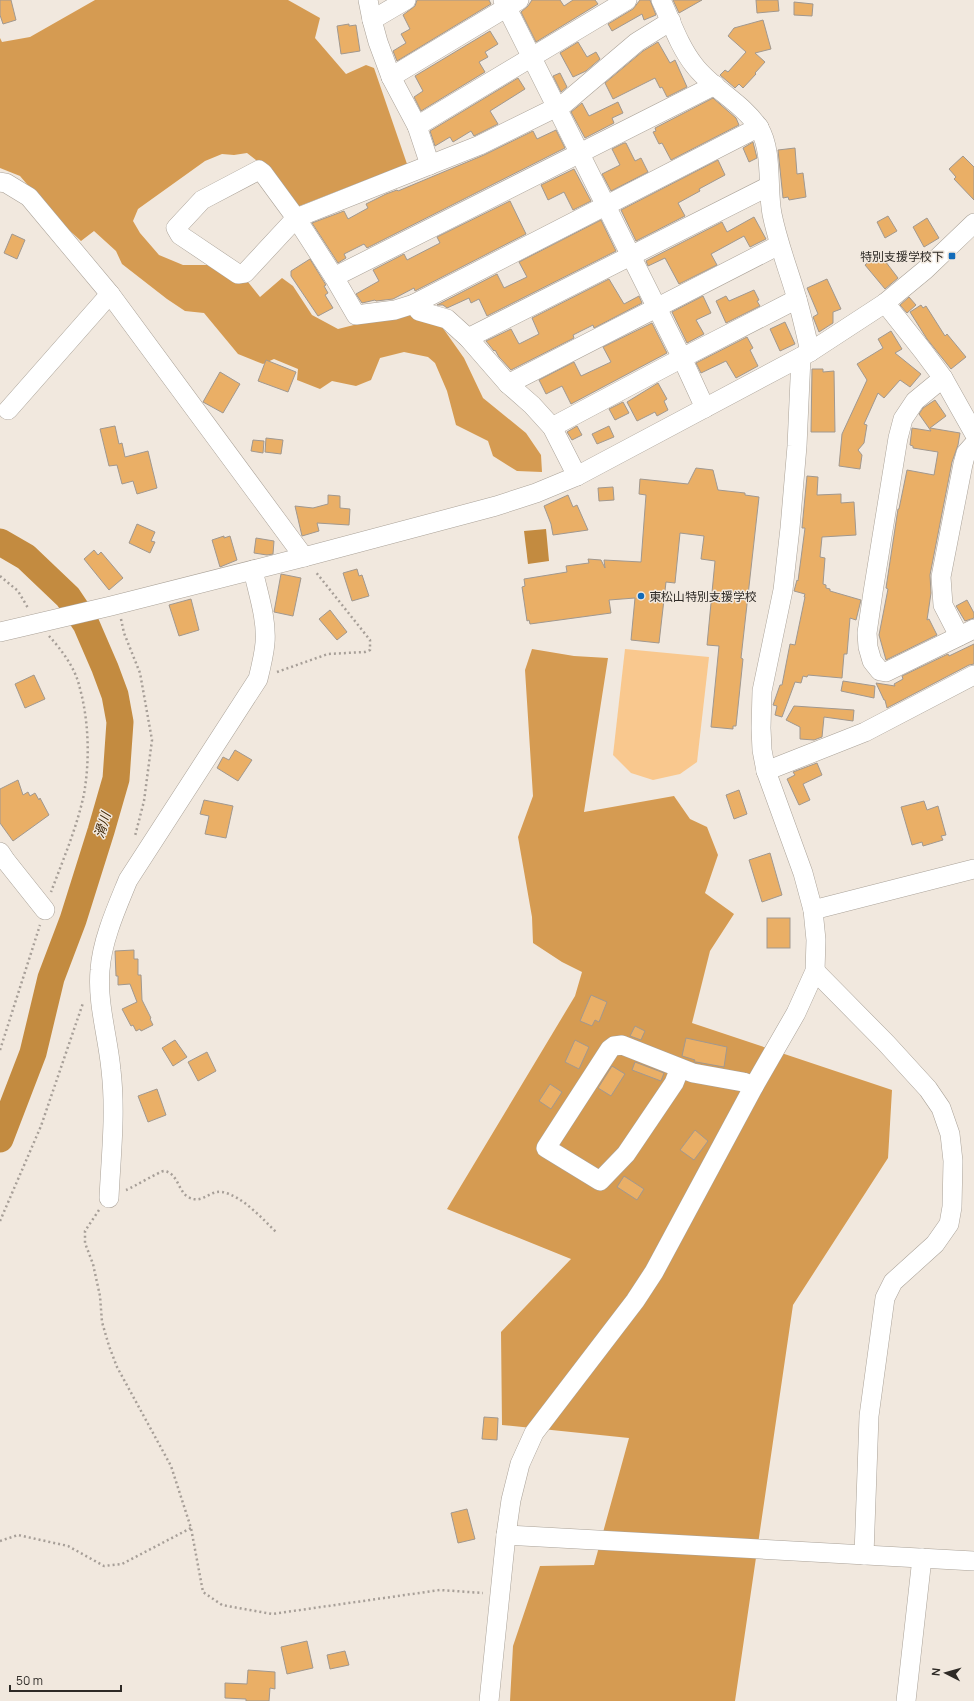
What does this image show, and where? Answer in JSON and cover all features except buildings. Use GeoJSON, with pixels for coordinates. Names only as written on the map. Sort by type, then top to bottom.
{"type":"FeatureCollection","features":[{"type":"Feature","properties":{"kind":"street"},"geometry":{"type":"LineString","coordinates":[[368,0],[378,42],[391,77],[417,126],[430,165]]}},
{"type":"Feature","properties":{"kind":"street"},"geometry":{"type":"LineString","coordinates":[[372,20],[406,0]]}},
{"type":"Feature","properties":{"kind":"street"},"geometry":{"type":"LineString","coordinates":[[417,126],[627,0]]}},
{"type":"Feature","properties":{"kind":"street"},"geometry":{"type":"LineString","coordinates":[[489,1701],[506,1535],[511,1500],[520,1464],[534,1433],[635,1301],[654,1272],[754,1086],[796,1013],[815,971],[816,940],[813,910],[803,873],[766,771],[762,750],[761,704],[764,677],[775,634],[783,590],[805,355],[797,299],[779,245],[772,214],[765,139],[759,128],[749,116],[694,65],[685,50],[661,0]]}},
{"type":"Feature","properties":{"kind":"street"},"geometry":{"type":"LineString","coordinates":[[391,77],[510,2],[532,58],[682,358],[705,408]]}},
{"type":"Feature","properties":{"kind":"street"},"geometry":{"type":"LineString","coordinates":[[671,21],[637,42],[565,103],[480,145],[296,218],[244,272],[238,274],[180,235],[176,228],[202,200],[259,170],[263,173],[296,218],[334,277],[356,315],[395,310],[414,304],[759,128]]}},
{"type":"Feature","properties":{"kind":"street"},"geometry":{"type":"LineString","coordinates":[[334,277],[715,85]]}},
{"type":"Feature","properties":{"kind":"street"},"geometry":{"type":"LineString","coordinates":[[0,182],[6,183],[29,197],[110,294],[304,557]]}},
{"type":"Feature","properties":{"kind":"street"},"geometry":{"type":"LineString","coordinates":[[468,338],[769,186]]}},
{"type":"Feature","properties":{"kind":"street"},"geometry":{"type":"LineString","coordinates":[[0,632],[253,570],[496,506],[536,493],[577,476],[805,355],[885,303],[925,270],[974,223]]}},
{"type":"Feature","properties":{"kind":"street"},"geometry":{"type":"LineString","coordinates":[[508,384],[779,245]]}},
{"type":"Feature","properties":{"kind":"street"},"geometry":{"type":"LineString","coordinates":[[8,410],[110,294]]}},
{"type":"Feature","properties":{"kind":"street"},"geometry":{"type":"LineString","coordinates":[[552,427],[797,299]]}},
{"type":"Feature","properties":{"kind":"street"},"geometry":{"type":"LineString","coordinates":[[885,303],[924,351],[943,378],[974,433]]}},
{"type":"Feature","properties":{"kind":"street"},"geometry":{"type":"LineString","coordinates":[[414,304],[419,311],[447,319],[468,338],[508,384],[552,427],[577,476]]}},
{"type":"Feature","properties":{"kind":"street"},"geometry":{"type":"LineString","coordinates":[[943,378],[914,401],[903,419],[898,438],[872,592],[867,633],[868,647],[872,661],[880,671],[886,672],[967,633],[943,605],[941,577],[963,464],[966,453],[974,444]]}},
{"type":"Feature","properties":{"kind":"street"},"geometry":{"type":"LineString","coordinates":[[109,1198],[114,1112],[111,1070],[100,990],[100,970],[104,949],[115,912],[128,880],[258,679],[265,642],[264,618],[253,570]]}},
{"type":"Feature","properties":{"kind":"street"},"geometry":{"type":"LineString","coordinates":[[766,771],[865,732],[974,675]]}},
{"type":"Feature","properties":{"kind":"street"},"geometry":{"type":"LineString","coordinates":[[2,859],[45,910]]}},
{"type":"Feature","properties":{"kind":"street"},"geometry":{"type":"LineString","coordinates":[[813,910],[974,869]]}},
{"type":"Feature","properties":{"kind":"street"},"geometry":{"type":"LineString","coordinates":[[815,971],[886,1043],[928,1089],[941,1108],[950,1134],[952,1161],[952,1206],[949,1224],[935,1244],[893,1282],[885,1298],[869,1416],[864,1555]]}},
{"type":"Feature","properties":{"kind":"street"},"geometry":{"type":"LineString","coordinates":[[680,1068],[674,1083],[626,1154],[600,1181],[546,1148],[610,1049],[614,1046],[622,1045],[693,1073],[743,1082],[754,1086]]}},
{"type":"Feature","properties":{"kind":"street"},"geometry":{"type":"LineString","coordinates":[[506,1535],[974,1561]]}},
{"type":"Feature","properties":{"kind":"street"},"geometry":{"type":"LineString","coordinates":[[906,1701],[922,1558]]}},
{"type":"Feature","properties":{"kind":"path"},"geometry":{"type":"LineString","coordinates":[[258,679],[321,656],[366,652],[370,650],[370,640],[304,557]]}},
{"type":"Feature","properties":{"kind":"path"},"geometry":{"type":"LineString","coordinates":[[0,576],[18,591],[42,622],[62,650],[79,684],[86,722],[87,753],[84,794],[77,821],[45,910],[0,1050]]}},
{"type":"Feature","properties":{"kind":"path"},"geometry":{"type":"LineString","coordinates":[[114,605],[140,673],[152,740],[144,801],[135,839]]}},
{"type":"Feature","properties":{"kind":"path"},"geometry":{"type":"LineString","coordinates":[[0,1221],[41,1126],[85,997]]}},
{"type":"Feature","properties":{"kind":"path"},"geometry":{"type":"LineString","coordinates":[[276,1232],[260,1216],[230,1195],[222,1192],[216,1192],[201,1200],[194,1200],[186,1197],[173,1176],[165,1171],[159,1171],[139,1185],[109,1198],[85,1231],[85,1243],[94,1264],[100,1296],[102,1322],[109,1346],[117,1367],[171,1466],[192,1528],[204,1592],[222,1604],[272,1614],[440,1590],[500,1594]]}},
{"type":"Feature","properties":{"kind":"path"},"geometry":{"type":"LineString","coordinates":[[0,1541],[18,1535],[68,1546],[104,1566],[122,1564],[192,1528]]}},
{"type":"Feature","properties":{"kind":"shaded area"},"geometry":{"type":"Polygon","coordinates":[[[95,0],[288,0],[320,18],[315,38],[346,74],[366,65],[374,68],[407,164],[297,207],[269,170],[247,153],[234,155],[222,154],[205,161],[138,209],[133,221],[140,233],[159,255],[183,265],[212,265],[236,281],[248,282],[260,297],[282,278],[293,286],[312,315],[338,329],[413,310],[440,324],[464,358],[483,398],[526,433],[541,455],[542,472],[517,471],[493,456],[488,441],[456,425],[447,391],[435,363],[428,357],[404,352],[380,358],[371,380],[356,386],[332,381],[320,389],[297,380],[298,369],[274,359],[263,364],[238,354],[204,313],[185,311],[167,299],[122,264],[116,251],[94,231],[81,241],[55,217],[20,176],[0,168],[0,38],[2,42],[30,37],[95,0]]]}},
{"type":"Feature","properties":{"kind":"shaded area"},"geometry":{"type":"Polygon","coordinates":[[[546,529],[549,561],[528,564],[524,531],[546,529]]]}},
{"type":"Feature","properties":{"kind":"shaded area"},"geometry":{"type":"Polygon","coordinates":[[[532,649],[574,656],[608,658],[584,812],[674,796],[690,819],[707,827],[718,855],[705,893],[734,914],[710,951],[692,1023],[892,1090],[888,1158],[793,1305],[735,1701],[510,1701],[513,1646],[540,1566],[594,1565],[629,1438],[502,1425],[501,1332],[571,1259],[447,1209],[575,996],[582,972],[562,962],[533,943],[532,917],[518,837],[533,796],[525,670],[532,649]]]}},
{"type":"Feature","properties":{"kind":"shaded area"},"geometry":{"type":"Polygon","coordinates":[[[625,649],[709,657],[697,762],[680,774],[653,780],[631,773],[613,755],[625,649]]]}},
{"type":"Feature","properties":{"kind":"waterway","name":"滑川"},"geometry":{"type":"LineString","coordinates":[[0,542],[26,557],[68,597],[86,624],[105,668],[115,695],[120,722],[116,779],[73,920],[51,978],[33,1053],[0,1139]]}},
{"type":"Feature","properties":{"kind":"place","name":"特別支援学校下"},"geometry":{"type":"Point","coordinates":[952,256]}},
{"type":"Feature","properties":{"kind":"place","name":"東松山特別支援学校"},"geometry":{"type":"Point","coordinates":[641,596]}}]}
